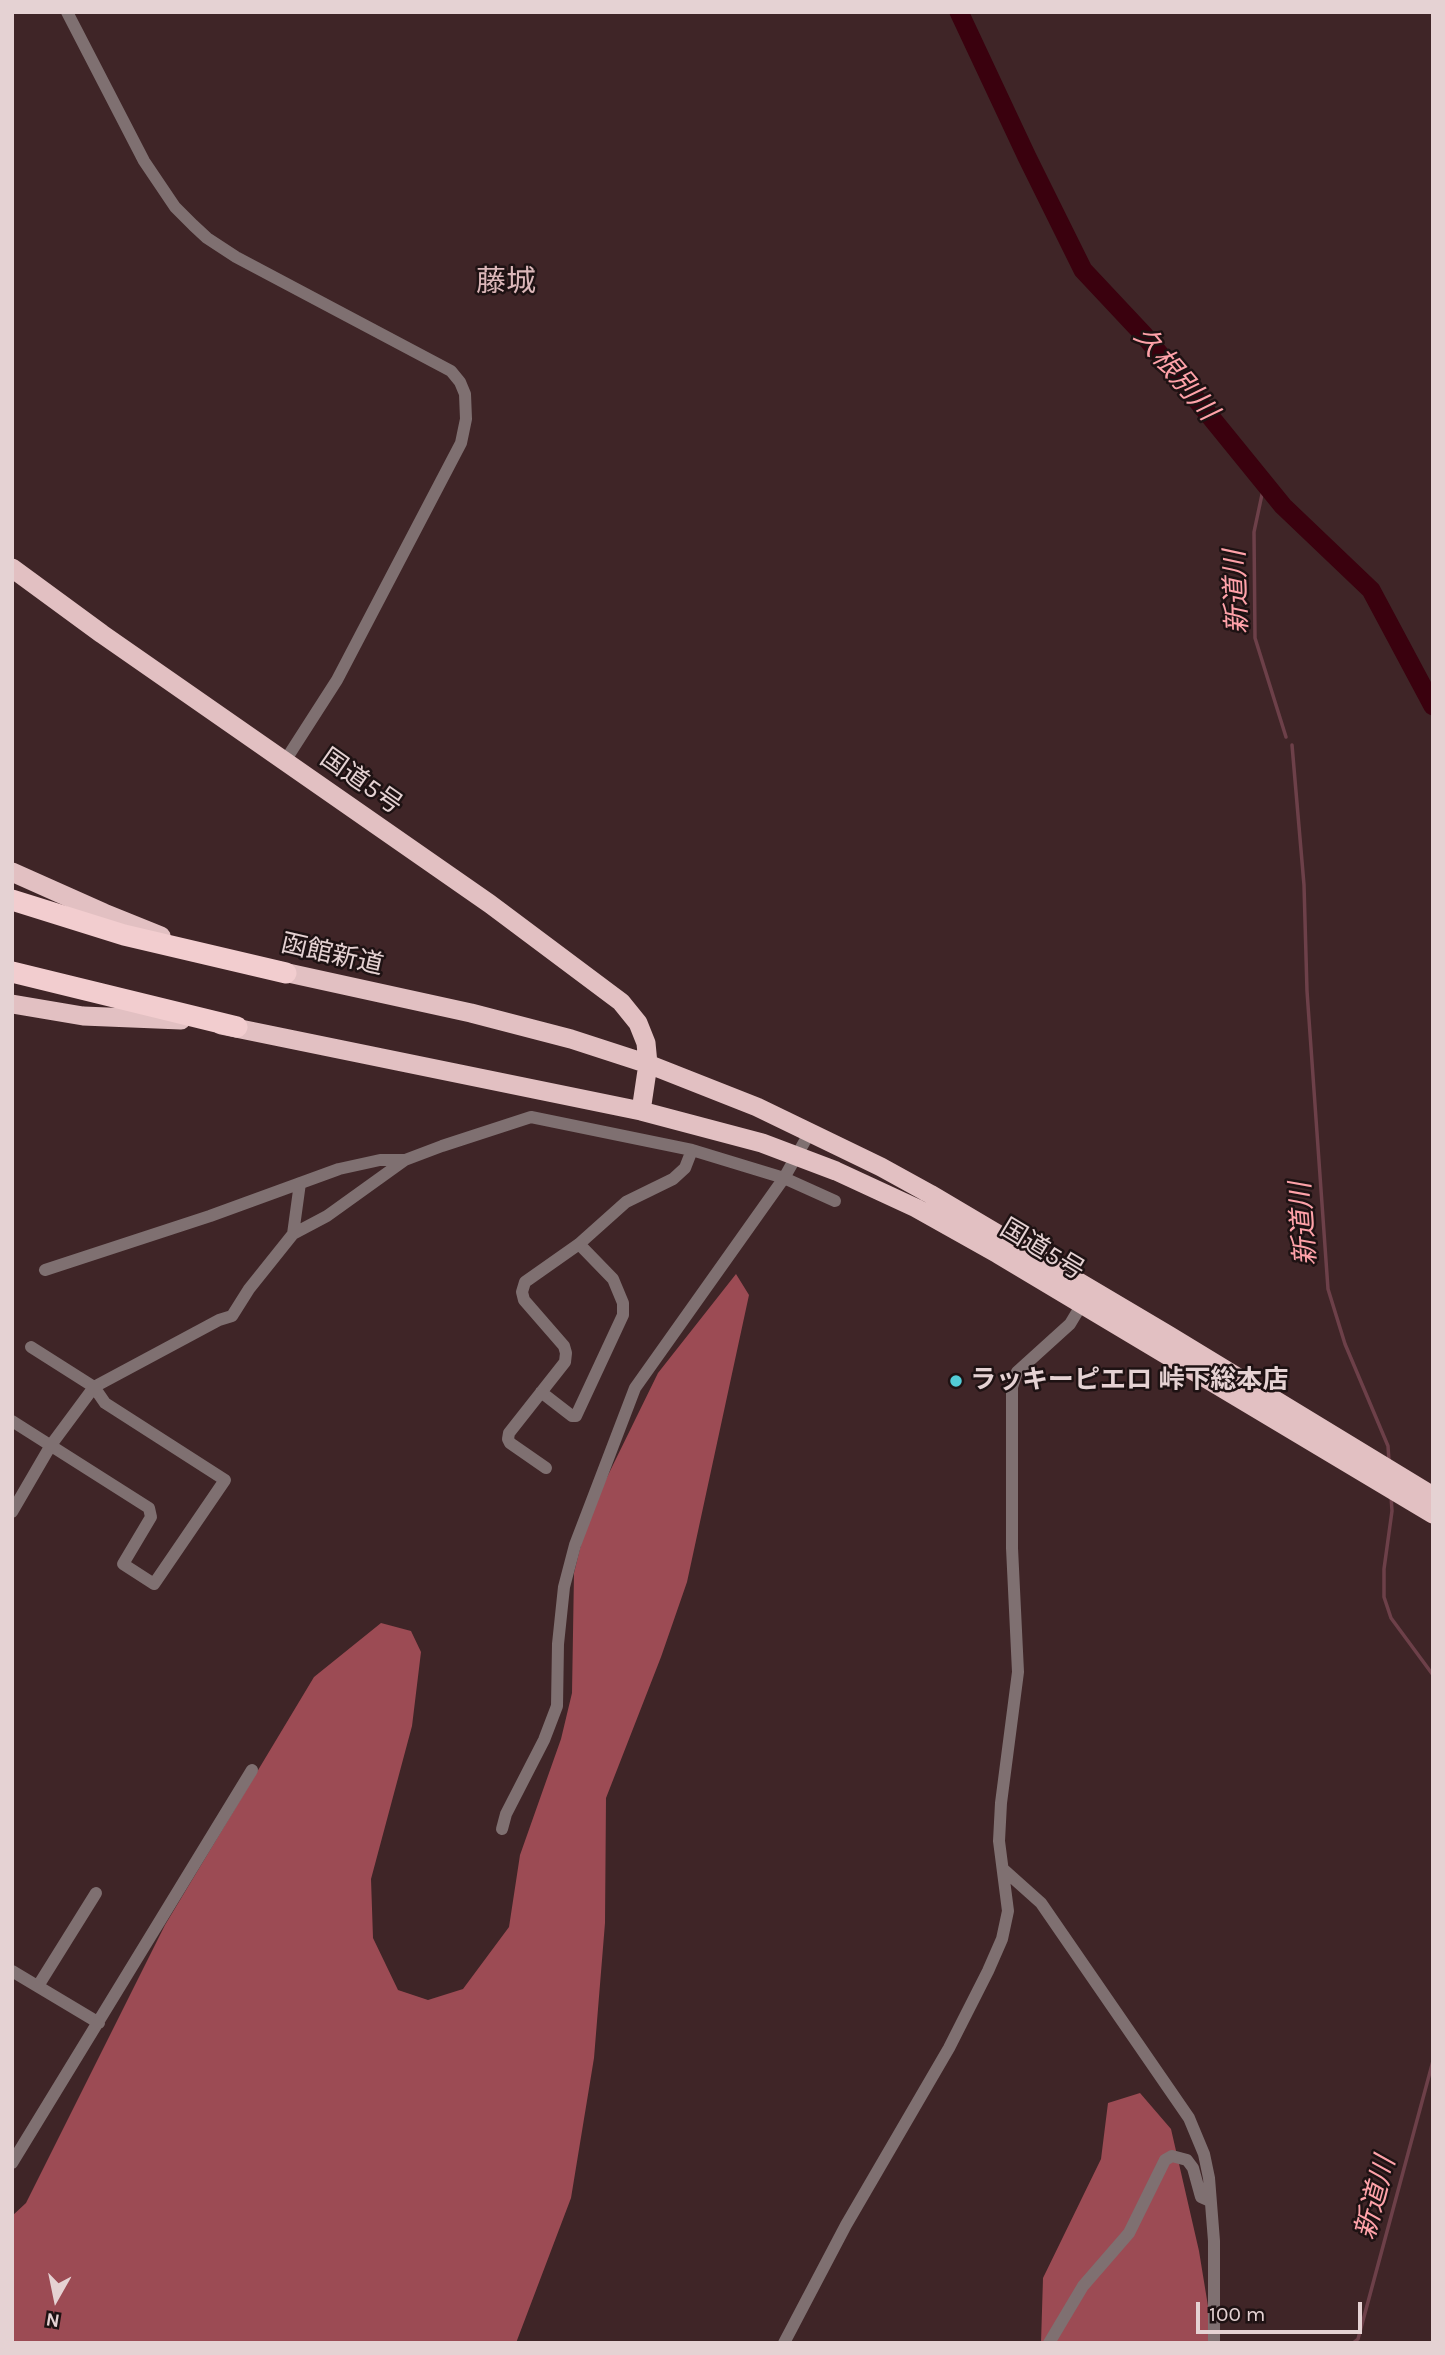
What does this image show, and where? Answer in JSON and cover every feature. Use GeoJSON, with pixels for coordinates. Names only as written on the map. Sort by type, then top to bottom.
{"type":"FeatureCollection","features":[{"type":"Feature","properties":{"kind":"highway","name":"国道5号"},"geometry":{"type":"LineString","coordinates":[[12,568],[490,904],[621,1002],[638,1023],[646,1043],[648,1064],[641,1111],[725,1132],[798,1156],[866,1183],[1086,1297]]}},
{"type":"Feature","properties":{"kind":"highway","name":"函館新道"},"geometry":{"type":"LineString","coordinates":[[12,872],[145,930],[228,957],[286,973],[471,1013],[571,1039],[648,1064]]}},
{"type":"Feature","properties":{"kind":"highway"},"geometry":{"type":"LineString","coordinates":[[12,901],[124,935],[286,973]]}},
{"type":"Feature","properties":{"kind":"highway"},"geometry":{"type":"LineString","coordinates":[[12,972],[532,1103],[641,1111]]}},
{"type":"Feature","properties":{"kind":"highway"},"geometry":{"type":"LineString","coordinates":[[12,1004],[83,1016],[160,1018],[237,1027]]}},
{"type":"Feature","properties":{"kind":"highway","name":"国道5号"},"geometry":{"type":"LineString","coordinates":[[648,1064],[757,1107],[920,1189],[1086,1297],[1406,1489],[1433,1514]]}},
{"type":"Feature","properties":{"kind":"highway","name":"国道5号"},"geometry":{"type":"LineString","coordinates":[[1406,1489],[1433,1496]]}},
{"type":"Feature","properties":{"kind":"street"},"geometry":{"type":"LineString","coordinates":[[67,12],[144,161],[175,207],[192,225],[236,257],[451,371],[465,394],[466,419],[460,443],[337,680],[285,761]]}},
{"type":"Feature","properties":{"kind":"street"},"geometry":{"type":"LineString","coordinates":[[13,1508],[51,1445],[94,1387],[207,1326],[232,1316],[249,1289],[293,1234],[327,1216],[405,1160],[532,1103],[784,1178],[835,1201]]}},
{"type":"Feature","properties":{"kind":"street"},"geometry":{"type":"LineString","coordinates":[[502,1829],[506,1814],[544,1740],[558,1706],[558,1644],[564,1587],[575,1545],[635,1388],[784,1178],[810,1132]]}},
{"type":"Feature","properties":{"kind":"street"},"geometry":{"type":"LineString","coordinates":[[546,1468],[508,1439],[509,1433],[565,1362],[566,1353],[564,1346],[524,1300],[525,1282],[579,1244],[626,1202],[673,1179],[685,1168],[692,1150]]}},
{"type":"Feature","properties":{"kind":"street"},"geometry":{"type":"LineString","coordinates":[[45,1270],[211,1216],[339,1169],[380,1160],[405,1160]]}},
{"type":"Feature","properties":{"kind":"street"},"geometry":{"type":"LineString","coordinates":[[293,1234],[300,1183]]}},
{"type":"Feature","properties":{"kind":"street"},"geometry":{"type":"LineString","coordinates":[[541,1392],[572,1416],[576,1416],[623,1315],[623,1303],[612,1279],[579,1244]]}},
{"type":"Feature","properties":{"kind":"street"},"geometry":{"type":"LineString","coordinates":[[784,2343],[846,2225],[949,2048],[1002,1938],[1008,1911],[999,1841],[1000,1803],[1018,1672],[1012,1548],[1012,1387],[1017,1372],[1070,1324],[1086,1297]]}},
{"type":"Feature","properties":{"kind":"street"},"geometry":{"type":"LineString","coordinates":[[12,1421],[149,1508],[151,1517],[123,1564],[154,1584],[225,1480],[105,1403],[94,1387],[31,1347]]}},
{"type":"Feature","properties":{"kind":"street"},"geometry":{"type":"LineString","coordinates":[[12,2163],[252,1770]]}},
{"type":"Feature","properties":{"kind":"street"},"geometry":{"type":"LineString","coordinates":[[1003,1869],[1041,1903],[1189,2118],[1204,2154],[1210,2201],[1214,2241],[1214,2343]]}},
{"type":"Feature","properties":{"kind":"street"},"geometry":{"type":"LineString","coordinates":[[38,1986],[96,1893]]}},
{"type":"Feature","properties":{"kind":"street"},"geometry":{"type":"LineString","coordinates":[[12,1971],[99,2023]]}},
{"type":"Feature","properties":{"kind":"street"},"geometry":{"type":"LineString","coordinates":[[1049,2343],[1083,2286],[1129,2233],[1165,2160],[1172,2156],[1187,2160],[1193,2168],[1201,2197],[1210,2201]]}},
{"type":"Feature","properties":{"kind":"shaded area"},"geometry":{"type":"Polygon","coordinates":[[[736,1274],[749,1295],[687,1582],[606,1798],[605,1923],[594,2058],[571,2198],[516,2343],[12,2343],[12,2216],[26,2203],[165,1925],[314,1677],[381,1623],[411,1631],[421,1652],[412,1726],[371,1879],[373,1938],[398,1990],[428,2000],[463,1989],[509,1927],[520,1855],[561,1739],[572,1693],[574,1573],[588,1516],[658,1373],[736,1274]]]}},
{"type":"Feature","properties":{"kind":"shaded area"},"geometry":{"type":"Polygon","coordinates":[[[1140,2093],[1171,2129],[1199,2251],[1214,2343],[1041,2343],[1043,2278],[1101,2159],[1108,2103],[1140,2093]]]}},
{"type":"Feature","properties":{"kind":"waterway","name":"久根別川"},"geometry":{"type":"LineString","coordinates":[[959,12],[1083,270],[1144,335],[1283,506],[1371,590],[1433,706]]}},
{"type":"Feature","properties":{"kind":"waterway","name":"新道川"},"geometry":{"type":"LineString","coordinates":[[1264,485],[1254,532],[1255,638],[1286,737]]}},
{"type":"Feature","properties":{"kind":"waterway","name":"新道川"},"geometry":{"type":"LineString","coordinates":[[1292,745],[1304,885],[1307,991],[1328,1289],[1345,1344],[1388,1446],[1389,1461]]}},
{"type":"Feature","properties":{"kind":"waterway","name":"新道川"},"geometry":{"type":"LineString","coordinates":[[1391,1496],[1384,1597],[1391,1618],[1433,1675]]}},
{"type":"Feature","properties":{"kind":"waterway","name":"新道川"},"geometry":{"type":"LineString","coordinates":[[1353,2343],[1358,2339],[1433,2061]]}},
{"type":"Feature","properties":{"kind":"place","name":"ラッキーピエロ 峠下総本店"},"geometry":{"type":"Point","coordinates":[956,1381]}},
{"type":"Feature","properties":{"kind":"district","name":"藤城"},"geometry":{"type":"Point","coordinates":[506,282]}}]}
